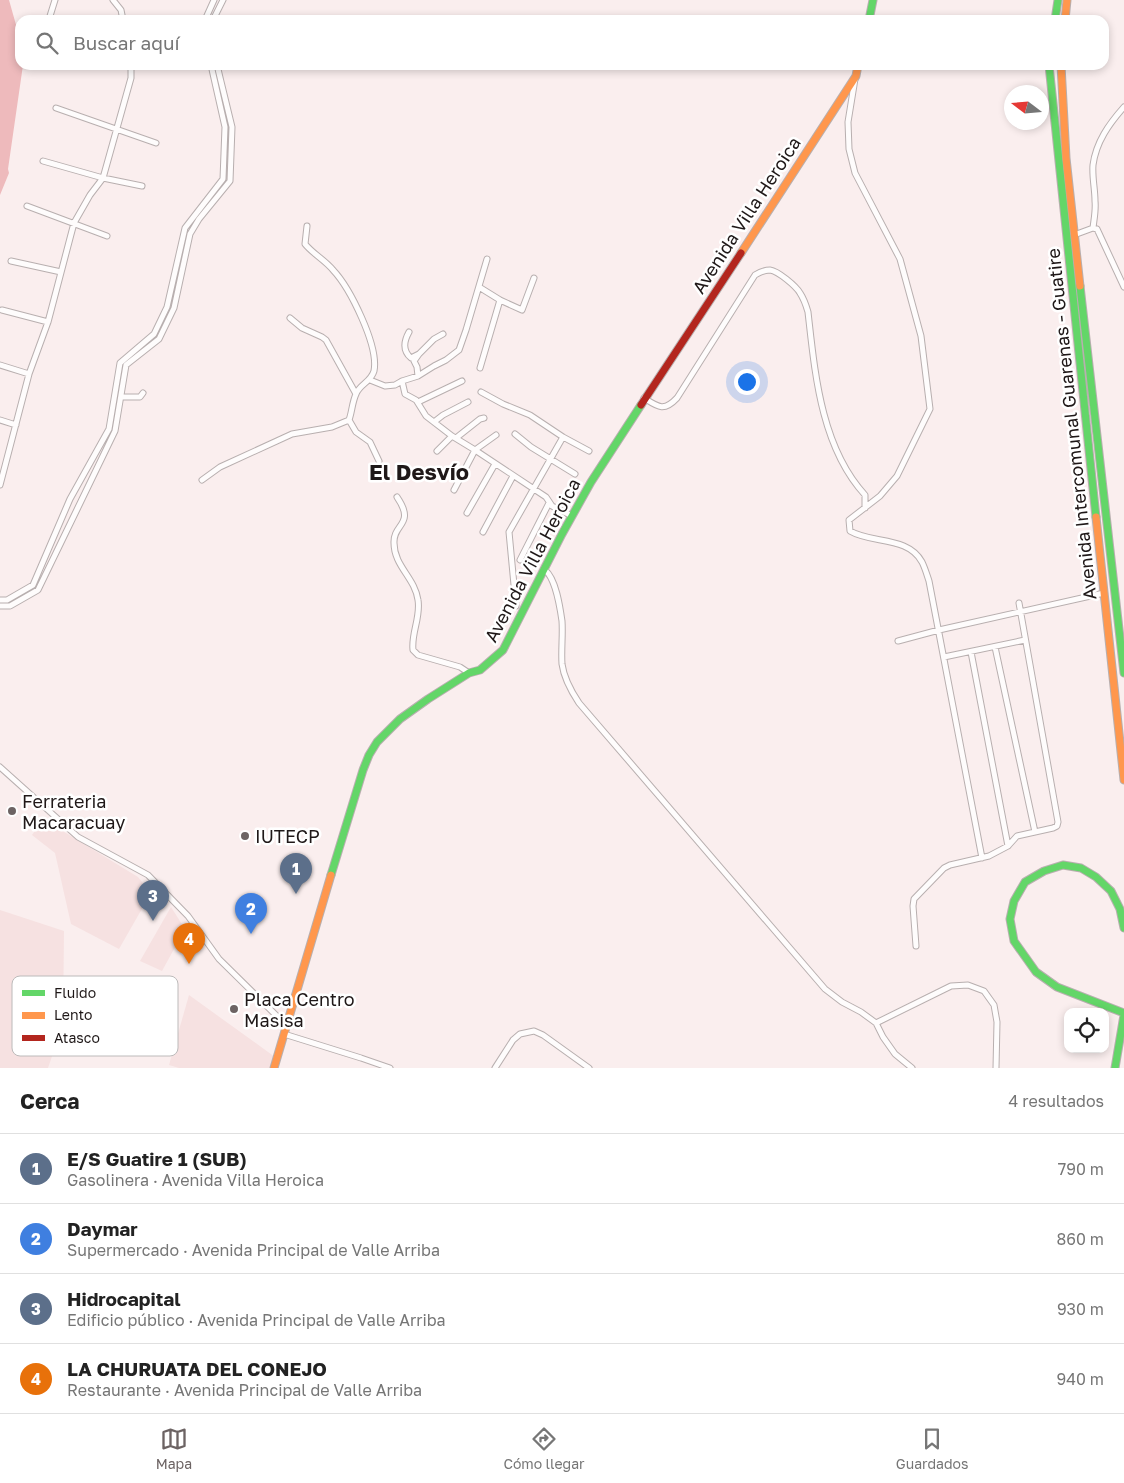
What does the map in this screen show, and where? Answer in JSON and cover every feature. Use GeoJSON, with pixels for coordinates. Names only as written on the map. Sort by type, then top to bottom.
{"type":"FeatureCollection","features":[{"type":"Feature","properties":{"kind":"main road"},"geometry":{"type":"LineString","coordinates":[[870,15],[873,0]]}},
{"type":"Feature","properties":{"kind":"main road"},"geometry":{"type":"LineString","coordinates":[[1056,15],[1058,0]]}},
{"type":"Feature","properties":{"kind":"main road"},"geometry":{"type":"LineString","coordinates":[[1066,15],[1067,0]]}},
{"type":"Feature","properties":{"kind":"main road","name":"Avenida Villa Heroica"},"geometry":{"type":"LineString","coordinates":[[274,1068],[350,810],[369,755],[386,734],[410,712],[469,673],[480,670],[504,650],[591,482],[644,398],[856,76],[857,70]]}},
{"type":"Feature","properties":{"kind":"main road","name":"Avenida Intercomunal Guarenas - Guatire"},"geometry":{"type":"LineString","coordinates":[[1050,70],[1124,780]]}},
{"type":"Feature","properties":{"kind":"main road","name":"Avenida Intercomunal Guarenas - Guatire"},"geometry":{"type":"LineString","coordinates":[[1061,70],[1061,94],[1069,195],[1124,673]]}},
{"type":"Feature","properties":{"kind":"main road"},"geometry":{"type":"LineString","coordinates":[[1115,1068],[1124,1014],[1057,987],[1036,972],[1014,941],[1010,919],[1014,900],[1025,882],[1044,871],[1062,865],[1081,868],[1096,876],[1111,891],[1120,909],[1124,928]]}},
{"type":"Feature","properties":{"kind":"street"},"geometry":{"type":"LineString","coordinates":[[50,15],[55,0]]}},
{"type":"Feature","properties":{"kind":"street"},"geometry":{"type":"LineString","coordinates":[[113,0],[121,10],[122,15]]}},
{"type":"Feature","properties":{"kind":"street"},"geometry":{"type":"LineString","coordinates":[[207,15],[214,0]]}},
{"type":"Feature","properties":{"kind":"street"},"geometry":{"type":"LineString","coordinates":[[216,15],[223,0]]}},
{"type":"Feature","properties":{"kind":"street"},"geometry":{"type":"LineString","coordinates":[[0,485],[30,374],[48,322],[74,223],[90,195],[103,178],[131,78],[131,70]]}},
{"type":"Feature","properties":{"kind":"street"},"geometry":{"type":"LineString","coordinates":[[0,600],[7,600],[33,585],[70,500],[109,429],[120,362],[154,334],[167,307],[185,228],[223,179],[225,128],[212,70]]}},
{"type":"Feature","properties":{"kind":"street"},"geometry":{"type":"LineString","coordinates":[[0,606],[10,606],[38,590],[115,431],[126,365],[159,339],[174,308],[190,234],[199,219],[230,180],[232,126],[218,70]]}},
{"type":"Feature","properties":{"kind":"street"},"geometry":{"type":"LineString","coordinates":[[856,76],[848,122],[849,148],[855,173],[900,259],[920,336],[930,409],[897,476],[880,496],[849,520],[850,531],[858,536],[910,548],[922,562],[929,581],[982,858]]}},
{"type":"Feature","properties":{"kind":"street"},"geometry":{"type":"LineString","coordinates":[[1093,228],[1096,206],[1093,166],[1096,151],[1108,126],[1124,107]]}},
{"type":"Feature","properties":{"kind":"street"},"geometry":{"type":"LineString","coordinates":[[56,108],[156,143]]}},
{"type":"Feature","properties":{"kind":"street"},"geometry":{"type":"LineString","coordinates":[[43,161],[103,178],[142,186]]}},
{"type":"Feature","properties":{"kind":"street"},"geometry":{"type":"LineString","coordinates":[[27,206],[108,236]]}},
{"type":"Feature","properties":{"kind":"street"},"geometry":{"type":"LineString","coordinates":[[306,226],[305,244],[335,272],[368,330],[374,358],[374,369],[370,380],[362,385],[356,394],[349,420],[356,432],[370,442],[379,461]]}},
{"type":"Feature","properties":{"kind":"street"},"geometry":{"type":"LineString","coordinates":[[1074,235],[1093,228]]}},
{"type":"Feature","properties":{"kind":"street"},"geometry":{"type":"LineString","coordinates":[[1093,228],[1098,232],[1124,287]]}},
{"type":"Feature","properties":{"kind":"street"},"geometry":{"type":"LineString","coordinates":[[370,380],[385,386],[395,385],[418,376],[459,350],[487,258]]}},
{"type":"Feature","properties":{"kind":"street"},"geometry":{"type":"LineString","coordinates":[[11,261],[61,272]]}},
{"type":"Feature","properties":{"kind":"street"},"geometry":{"type":"LineString","coordinates":[[644,398],[656,406],[663,407],[671,404],[677,398],[755,275],[762,270],[771,270],[800,292],[805,302],[824,413],[842,461],[855,484],[865,495],[865,508]]}},
{"type":"Feature","properties":{"kind":"street"},"geometry":{"type":"LineString","coordinates":[[479,286],[500,300],[522,310],[534,278]]}},
{"type":"Feature","properties":{"kind":"street"},"geometry":{"type":"LineString","coordinates":[[480,368],[500,300]]}},
{"type":"Feature","properties":{"kind":"street"},"geometry":{"type":"LineString","coordinates":[[2,310],[48,322]]}},
{"type":"Feature","properties":{"kind":"street"},"geometry":{"type":"LineString","coordinates":[[290,318],[302,328],[326,340],[356,394]]}},
{"type":"Feature","properties":{"kind":"street"},"geometry":{"type":"LineString","coordinates":[[409,332],[404,347],[406,353],[411,358],[443,334]]}},
{"type":"Feature","properties":{"kind":"street"},"geometry":{"type":"LineString","coordinates":[[418,354],[414,361],[418,376]]}},
{"type":"Feature","properties":{"kind":"street"},"geometry":{"type":"LineString","coordinates":[[0,365],[30,374]]}},
{"type":"Feature","properties":{"kind":"street"},"geometry":{"type":"LineString","coordinates":[[402,381],[405,394],[418,402],[426,416],[454,437],[546,497],[552,506],[572,516]]}},
{"type":"Feature","properties":{"kind":"street"},"geometry":{"type":"LineString","coordinates":[[418,402],[462,381]]}},
{"type":"Feature","properties":{"kind":"street"},"geometry":{"type":"LineString","coordinates":[[481,392],[503,404],[530,415],[563,437],[589,450]]}},
{"type":"Feature","properties":{"kind":"street"},"geometry":{"type":"LineString","coordinates":[[121,397],[140,397],[143,393]]}},
{"type":"Feature","properties":{"kind":"street"},"geometry":{"type":"LineString","coordinates":[[434,422],[468,402]]}},
{"type":"Feature","properties":{"kind":"street"},"geometry":{"type":"LineString","coordinates":[[437,451],[454,437],[484,418]]}},
{"type":"Feature","properties":{"kind":"street"},"geometry":{"type":"LineString","coordinates":[[0,420],[16,425]]}},
{"type":"Feature","properties":{"kind":"street"},"geometry":{"type":"LineString","coordinates":[[202,480],[220,467],[292,434],[332,427],[349,420]]}},
{"type":"Feature","properties":{"kind":"street"},"geometry":{"type":"LineString","coordinates":[[514,434],[575,474]]}},
{"type":"Feature","properties":{"kind":"street"},"geometry":{"type":"LineString","coordinates":[[454,490],[475,450],[496,435]]}},
{"type":"Feature","properties":{"kind":"street"},"geometry":{"type":"LineString","coordinates":[[516,606],[509,532],[563,437]]}},
{"type":"Feature","properties":{"kind":"street"},"geometry":{"type":"LineString","coordinates":[[467,513],[496,464]]}},
{"type":"Feature","properties":{"kind":"street"},"geometry":{"type":"LineString","coordinates":[[483,532],[513,476]]}},
{"type":"Feature","properties":{"kind":"street"},"geometry":{"type":"LineString","coordinates":[[397,497],[405,512],[405,517],[394,539],[396,556],[399,564],[408,576],[418,599],[419,613],[413,650],[418,655],[460,667],[469,673]]}},
{"type":"Feature","properties":{"kind":"street"},"geometry":{"type":"LineString","coordinates":[[520,560],[549,503]]}},
{"type":"Feature","properties":{"kind":"street"},"geometry":{"type":"LineString","coordinates":[[545,570],[550,574],[555,588],[562,621],[562,665],[568,684],[579,703],[826,989],[842,1002],[876,1023],[895,1054],[912,1068]]}},
{"type":"Feature","properties":{"kind":"street"},"geometry":{"type":"LineString","coordinates":[[898,641],[938,630],[1104,593]]}},
{"type":"Feature","properties":{"kind":"street"},"geometry":{"type":"LineString","coordinates":[[916,946],[912,906],[914,899],[944,868],[960,862],[990,856],[1008,846],[1017,836],[1057,826],[1058,822],[1018,603]]}},
{"type":"Feature","properties":{"kind":"street"},"geometry":{"type":"LineString","coordinates":[[944,657],[1025,640]]}},
{"type":"Feature","properties":{"kind":"street"},"geometry":{"type":"LineString","coordinates":[[996,646],[1034,832]]}},
{"type":"Feature","properties":{"kind":"street"},"geometry":{"type":"LineString","coordinates":[[971,652],[1008,846]]}},
{"type":"Feature","properties":{"kind":"street"},"geometry":{"type":"LineString","coordinates":[[1,768],[78,837],[148,875],[188,916],[219,959],[286,1025]]}},
{"type":"Feature","properties":{"kind":"street"},"geometry":{"type":"LineString","coordinates":[[876,1023],[952,986],[968,985],[984,992],[994,1005],[997,1022],[996,1068]]}},
{"type":"Feature","properties":{"kind":"street"},"geometry":{"type":"LineString","coordinates":[[495,1068],[513,1040],[520,1034],[534,1031],[543,1035],[589,1068]]}},
{"type":"Feature","properties":{"kind":"street"},"geometry":{"type":"LineString","coordinates":[[284,1034],[390,1068]]}},
{"type":"Feature","properties":{"kind":"shaded area"},"geometry":{"type":"Polygon","coordinates":[[[0,0],[9,0],[15,21],[15,70],[22,70],[8,169],[9,173],[0,195],[0,0]]]}},
{"type":"Feature","properties":{"kind":"shaded area"},"geometry":{"type":"Polygon","coordinates":[[[43,819],[138,877],[151,893],[119,949],[71,924],[55,853],[32,835],[43,819]]]}},
{"type":"Feature","properties":{"kind":"shaded area"},"geometry":{"type":"Polygon","coordinates":[[[171,907],[185,929],[162,971],[140,961],[171,907]]]}},
{"type":"Feature","properties":{"kind":"shaded area"},"geometry":{"type":"Polygon","coordinates":[[[0,910],[64,931],[64,976],[12,976],[12,1056],[52,1056],[48,1068],[0,1068],[0,910]]]}},
{"type":"Feature","properties":{"kind":"shaded area"},"geometry":{"type":"Polygon","coordinates":[[[189,995],[275,1057],[272,1068],[179,1068],[169,1065],[172,1056],[178,1056],[178,1034],[189,995]]]}},
{"type":"Feature","properties":{"kind":"traffic: fast"},"geometry":{"type":"LineString","coordinates":[[870,15],[873,0]]}},
{"type":"Feature","properties":{"kind":"traffic: fast"},"geometry":{"type":"LineString","coordinates":[[1056,15],[1058,0]]}},
{"type":"Feature","properties":{"kind":"traffic: fast"},"geometry":{"type":"LineString","coordinates":[[1050,70],[1096,517]]}},
{"type":"Feature","properties":{"kind":"traffic: fast"},"geometry":{"type":"LineString","coordinates":[[1080,286],[1124,673]]}},
{"type":"Feature","properties":{"kind":"traffic: fast"},"geometry":{"type":"LineString","coordinates":[[331,875],[363,770],[377,742],[400,719],[469,673],[480,670],[503,650],[562,534],[591,482],[641,405]]}},
{"type":"Feature","properties":{"kind":"traffic: fast"},"geometry":{"type":"LineString","coordinates":[[1124,928],[1120,909],[1111,891],[1096,877],[1081,868],[1063,865],[1044,871],[1025,882],[1014,901],[1010,919],[1014,941],[1036,972],[1057,987],[1124,1013]]}},
{"type":"Feature","properties":{"kind":"traffic: fast"},"geometry":{"type":"LineString","coordinates":[[1115,1068],[1124,1015]]}},
{"type":"Feature","properties":{"kind":"traffic: slow"},"geometry":{"type":"LineString","coordinates":[[1066,15],[1067,0]]}},
{"type":"Feature","properties":{"kind":"traffic: slow"},"geometry":{"type":"LineString","coordinates":[[741,253],[856,76],[857,70]]}},
{"type":"Feature","properties":{"kind":"traffic: slow"},"geometry":{"type":"LineString","coordinates":[[1061,70],[1066,158],[1080,286]]}},
{"type":"Feature","properties":{"kind":"traffic: slow"},"geometry":{"type":"LineString","coordinates":[[1096,517],[1124,780]]}},
{"type":"Feature","properties":{"kind":"traffic: slow"},"geometry":{"type":"LineString","coordinates":[[274,1068],[331,875]]}},
{"type":"Feature","properties":{"kind":"traffic: jam"},"geometry":{"type":"LineString","coordinates":[[641,405],[741,253]]}},
{"type":"Feature","properties":{"kind":"place","name":"Ferrateria Macaracuay"},"geometry":{"type":"Point","coordinates":[12,811]}},
{"type":"Feature","properties":{"kind":"place","name":"IUTECP"},"geometry":{"type":"Point","coordinates":[245,836]}},
{"type":"Feature","properties":{"kind":"place","name":"E/S Guatire 1 (SUB)"},"geometry":{"type":"Point","coordinates":[296,894]}},
{"type":"Feature","properties":{"kind":"place","name":"Hidrocapital"},"geometry":{"type":"Point","coordinates":[153,921]}},
{"type":"Feature","properties":{"kind":"place","name":"Daymar"},"geometry":{"type":"Point","coordinates":[251,934]}},
{"type":"Feature","properties":{"kind":"place","name":"LA CHURUATA DEL CONEJO"},"geometry":{"type":"Point","coordinates":[189,964]}},
{"type":"Feature","properties":{"kind":"place","name":"Placa Centro Masisa"},"geometry":{"type":"Point","coordinates":[234,1009]}},
{"type":"Feature","properties":{"kind":"district","name":"El Desvío"},"geometry":{"type":"Point","coordinates":[419,471]}}]}
